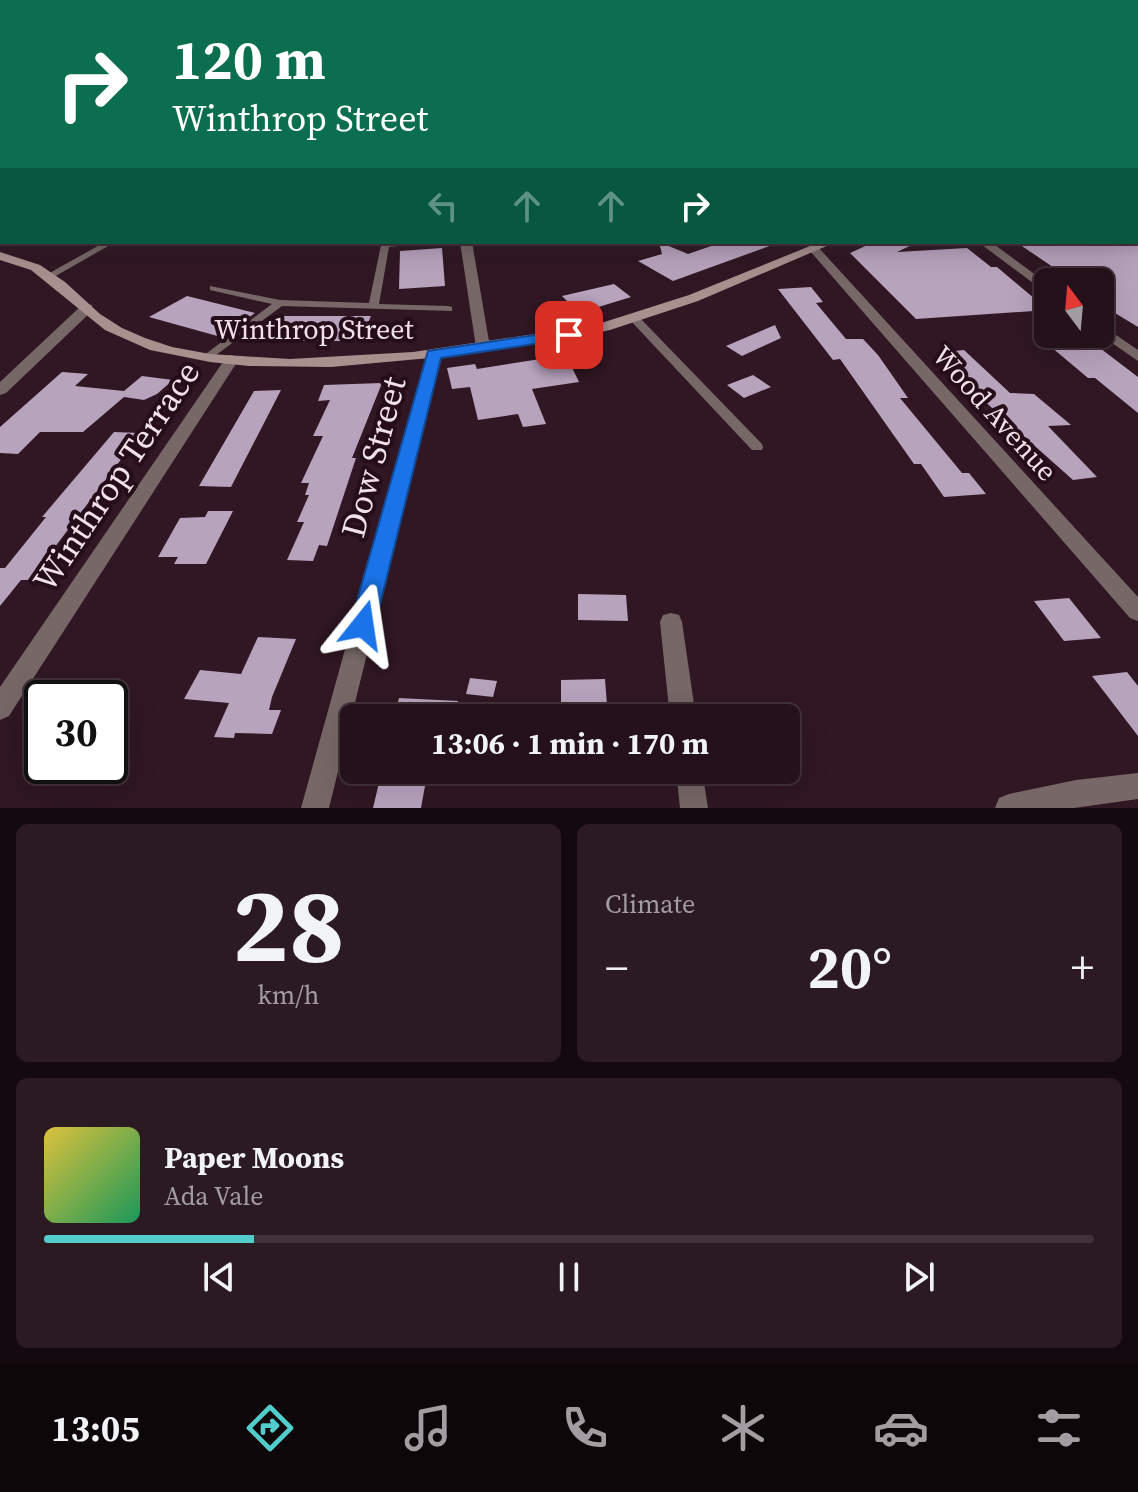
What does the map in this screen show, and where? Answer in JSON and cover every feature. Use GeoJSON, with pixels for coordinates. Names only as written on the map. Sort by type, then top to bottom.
{"type":"FeatureCollection","features":[{"type":"Feature","properties":{"kind":"street"},"geometry":{"type":"LineString","coordinates":[[466,244],[483,347]]}},
{"type":"Feature","properties":{"kind":"street"},"geometry":{"type":"LineString","coordinates":[[987,244],[1034,280]]}},
{"type":"Feature","properties":{"kind":"street","name":"Winthrop Street"},"geometry":{"type":"LineString","coordinates":[[0,256],[35,266],[51,275],[109,327],[171,351],[232,359],[334,361],[434,354],[569,335],[634,318],[822,245]]}},
{"type":"Feature","properties":{"kind":"street","name":"Wood Avenue"},"geometry":{"type":"LineString","coordinates":[[822,245],[1138,612]]}},
{"type":"Feature","properties":{"kind":"street"},"geometry":{"type":"LineString","coordinates":[[0,390],[87,308]]}},
{"type":"Feature","properties":{"kind":"street"},"geometry":{"type":"LineString","coordinates":[[1114,339],[1138,357]]}},
{"type":"Feature","properties":{"kind":"street","name":"Dow Street"},"geometry":{"type":"LineString","coordinates":[[315,808],[434,354]]}},
{"type":"Feature","properties":{"kind":"street","name":"Winthrop Terrace"},"geometry":{"type":"LineString","coordinates":[[0,708],[232,359]]}},
{"type":"Feature","properties":{"kind":"street"},"geometry":{"type":"LineString","coordinates":[[671,622],[681,704]]}},
{"type":"Feature","properties":{"kind":"street"},"geometry":{"type":"LineString","coordinates":[[691,784],[694,808]]}},
{"type":"Feature","properties":{"kind":"street"},"geometry":{"type":"LineString","coordinates":[[1009,808],[1076,794],[1138,786]]}},
{"type":"Feature","properties":{"kind":"lane"},"geometry":{"type":"LineString","coordinates":[[51,275],[107,244]]}},
{"type":"Feature","properties":{"kind":"lane"},"geometry":{"type":"LineString","coordinates":[[373,307],[385,245],[393,244]]}},
{"type":"Feature","properties":{"kind":"lane"},"geometry":{"type":"LineString","coordinates":[[213,288],[280,303],[448,309]]}},
{"type":"Feature","properties":{"kind":"lane"},"geometry":{"type":"LineString","coordinates":[[208,356],[280,303]]}},
{"type":"Feature","properties":{"kind":"lane"},"geometry":{"type":"LineString","coordinates":[[634,318],[757,447]]}},
{"type":"Feature","properties":{"kind":"building"},"geometry":{"type":"Polygon","coordinates":[[[660,244],[688,254],[717,244],[775,244],[673,281],[638,261],[662,254],[660,244]]]}},
{"type":"Feature","properties":{"kind":"building"},"geometry":{"type":"Polygon","coordinates":[[[870,244],[914,244],[897,252],[967,248],[991,267],[997,267],[1034,298],[1034,311],[916,319],[850,253],[870,244]]]}},
{"type":"Feature","properties":{"kind":"building"},"geometry":{"type":"Polygon","coordinates":[[[1019,244],[1138,244],[1138,327],[1114,312],[1114,268],[1054,268],[1019,244]]]}},
{"type":"Feature","properties":{"kind":"building"},"geometry":{"type":"Polygon","coordinates":[[[442,248],[445,286],[399,289],[400,251],[442,248]]]}},
{"type":"Feature","properties":{"kind":"building"},"geometry":{"type":"Polygon","coordinates":[[[614,284],[631,297],[579,313],[562,296],[614,284]]]}},
{"type":"Feature","properties":{"kind":"building"},"geometry":{"type":"Polygon","coordinates":[[[811,287],[823,302],[816,303],[846,339],[863,339],[878,355],[908,398],[900,398],[962,473],[969,473],[986,494],[944,497],[921,464],[914,464],[840,359],[833,360],[778,289],[811,287]]]}},
{"type":"Feature","properties":{"kind":"building"},"geometry":{"type":"Polygon","coordinates":[[[187,296],[255,313],[221,337],[149,317],[187,296]]]}},
{"type":"Feature","properties":{"kind":"building"},"geometry":{"type":"Polygon","coordinates":[[[277,316],[371,316],[360,341],[262,341],[277,316]]]}},
{"type":"Feature","properties":{"kind":"building"},"geometry":{"type":"Polygon","coordinates":[[[775,325],[781,338],[742,356],[726,346],[775,325]]]}},
{"type":"Feature","properties":{"kind":"building"},"geometry":{"type":"Polygon","coordinates":[[[1052,348],[1100,348],[1138,377],[1138,413],[1095,378],[1088,378],[1052,348]]]}},
{"type":"Feature","properties":{"kind":"building"},"geometry":{"type":"Polygon","coordinates":[[[964,350],[1010,393],[1034,394],[1071,425],[1048,426],[1097,477],[1073,480],[982,399],[986,398],[961,374],[966,373],[943,352],[964,350]]]}},
{"type":"Feature","properties":{"kind":"building"},"geometry":{"type":"Polygon","coordinates":[[[566,355],[579,382],[532,389],[546,424],[523,427],[518,414],[478,420],[470,387],[452,389],[447,368],[475,364],[477,369],[566,355]]]}},
{"type":"Feature","properties":{"kind":"building"},"geometry":{"type":"Polygon","coordinates":[[[62,372],[88,374],[75,386],[124,391],[142,376],[173,380],[157,394],[144,400],[124,397],[83,432],[40,432],[18,454],[0,453],[0,427],[62,372]]]}},
{"type":"Feature","properties":{"kind":"building"},"geometry":{"type":"Polygon","coordinates":[[[753,375],[771,387],[744,398],[727,385],[753,375]]]}},
{"type":"Feature","properties":{"kind":"building"},"geometry":{"type":"Polygon","coordinates":[[[382,383],[352,458],[356,458],[327,546],[319,545],[313,561],[287,560],[304,522],[297,522],[309,495],[305,495],[309,483],[301,483],[323,436],[313,436],[330,400],[318,401],[324,385],[382,383]]]}},
{"type":"Feature","properties":{"kind":"building"},"geometry":{"type":"Polygon","coordinates":[[[281,390],[231,487],[199,486],[254,391],[281,390]]]}},
{"type":"Feature","properties":{"kind":"building"},"geometry":{"type":"Polygon","coordinates":[[[114,432],[141,433],[30,580],[21,580],[0,606],[0,568],[5,568],[46,517],[42,517],[114,432]]]}},
{"type":"Feature","properties":{"kind":"building"},"geometry":{"type":"Polygon","coordinates":[[[208,511],[233,511],[206,564],[174,564],[178,557],[158,557],[180,518],[205,517],[208,511]]]}},
{"type":"Feature","properties":{"kind":"building"},"geometry":{"type":"Polygon","coordinates":[[[578,594],[626,595],[628,621],[578,620],[578,594]]]}},
{"type":"Feature","properties":{"kind":"building"},"geometry":{"type":"Polygon","coordinates":[[[1069,598],[1101,638],[1064,641],[1034,601],[1069,598]]]}},
{"type":"Feature","properties":{"kind":"building"},"geometry":{"type":"Polygon","coordinates":[[[258,637],[296,639],[272,697],[269,710],[281,710],[272,734],[235,733],[234,738],[214,737],[229,703],[184,699],[200,670],[241,674],[258,637]]]}},
{"type":"Feature","properties":{"kind":"building"},"geometry":{"type":"Polygon","coordinates":[[[1127,672],[1138,686],[1138,736],[1092,676],[1127,672]]]}},
{"type":"Feature","properties":{"kind":"building"},"geometry":{"type":"Polygon","coordinates":[[[470,678],[497,681],[493,697],[466,694],[470,678]]]}},
{"type":"Feature","properties":{"kind":"building"},"geometry":{"type":"Polygon","coordinates":[[[605,679],[607,704],[561,704],[561,680],[605,679]]]}},
{"type":"Feature","properties":{"kind":"building"},"geometry":{"type":"Polygon","coordinates":[[[399,698],[458,701],[457,704],[398,704],[399,698]]]}},
{"type":"Feature","properties":{"kind":"building"},"geometry":{"type":"Polygon","coordinates":[[[379,784],[443,784],[425,786],[421,808],[373,808],[379,784]]]}},
{"type":"Feature","properties":{"kind":"route"},"geometry":{"type":"LineString","coordinates":[[363,625],[434,354],[569,335]]}}]}
